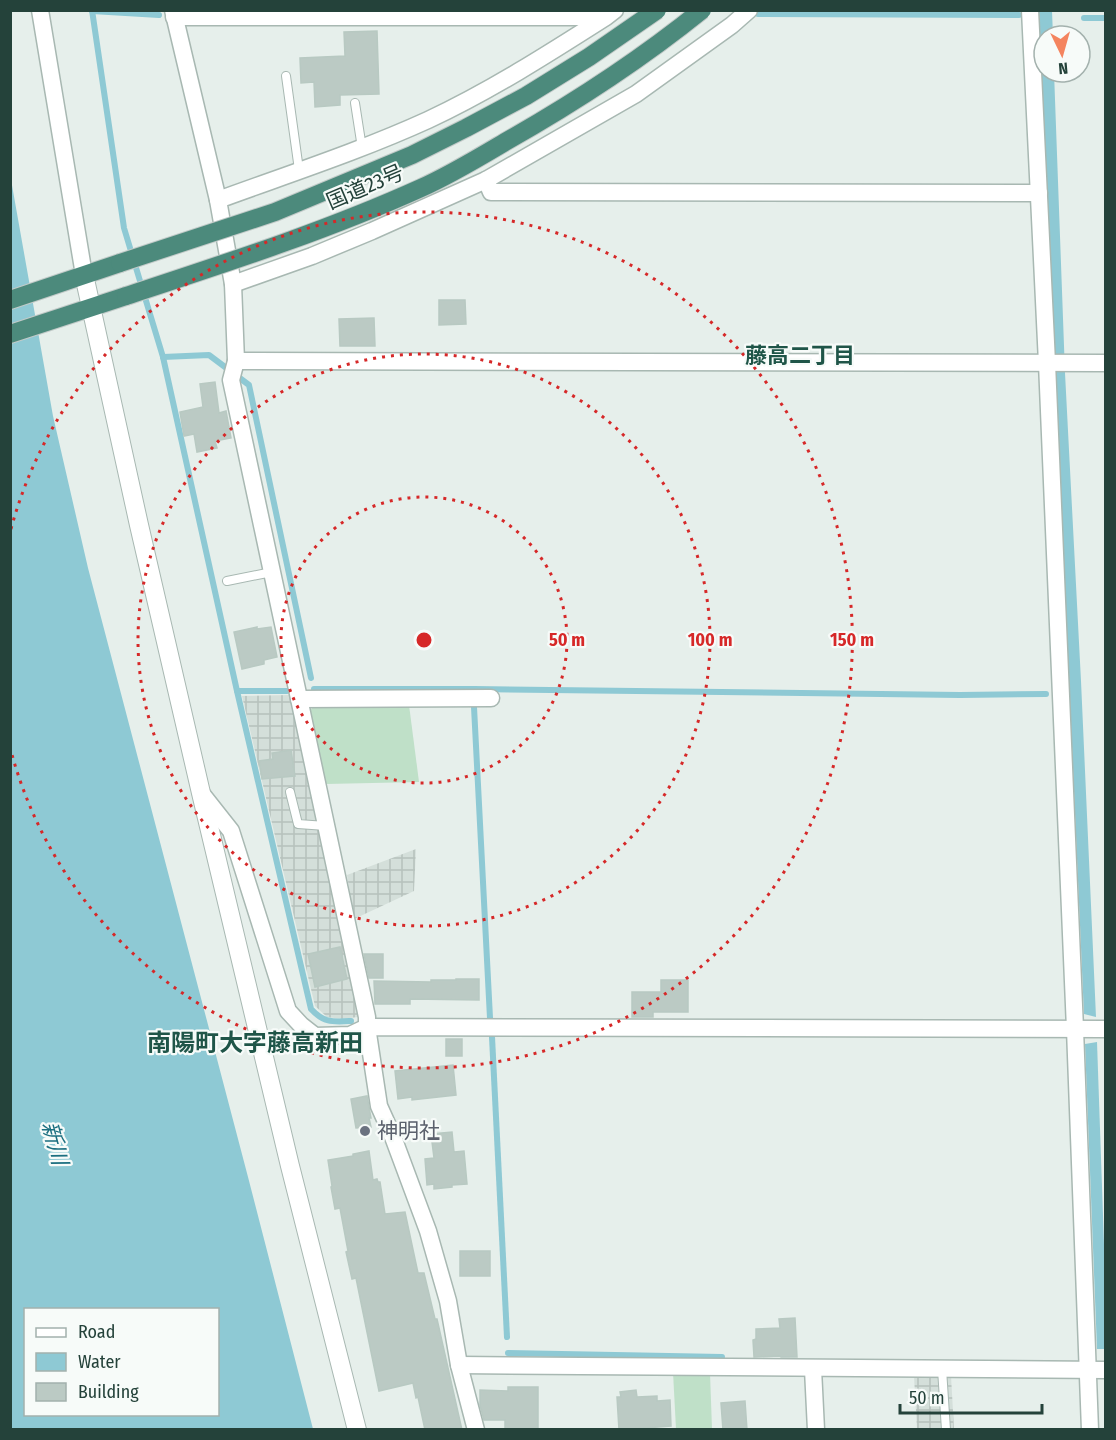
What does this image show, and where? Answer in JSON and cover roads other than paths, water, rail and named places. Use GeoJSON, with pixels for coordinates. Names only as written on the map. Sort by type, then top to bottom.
{"type":"FeatureCollection","features":[{"type":"Feature","properties":{"kind":"highway","name":"国道23号"},"geometry":{"type":"LineString","coordinates":[[10,300],[275,212],[412,155],[526,96],[589,57],[657,10]]}},
{"type":"Feature","properties":{"kind":"highway","name":"国道23号"},"geometry":{"type":"LineString","coordinates":[[10,334],[283,243],[347,220],[424,187],[486,153],[607,80],[681,28],[702,10]]}},
{"type":"Feature","properties":{"kind":"street"},"geometry":{"type":"LineString","coordinates":[[40,10],[78,277],[290,1166],[357,1430]]}},
{"type":"Feature","properties":{"kind":"street"},"geometry":{"type":"LineString","coordinates":[[232,284],[312,256],[486,180],[636,94],[732,25],[749,10]]}},
{"type":"Feature","properties":{"kind":"street"},"geometry":{"type":"LineString","coordinates":[[1030,10],[1039,193],[1056,363],[1090,1430]]}},
{"type":"Feature","properties":{"kind":"street"},"geometry":{"type":"LineString","coordinates":[[476,1430],[459,1365],[448,1301],[428,1231],[379,1106],[367,1017],[272,572],[234,369],[232,284],[218,200],[174,14],[611,14]]}},
{"type":"Feature","properties":{"kind":"street"},"geometry":{"type":"LineString","coordinates":[[218,200],[362,148],[429,119],[513,76],[611,14]]}},
{"type":"Feature","properties":{"kind":"street"},"geometry":{"type":"LineString","coordinates":[[486,180],[491,192],[1039,193]]}},
{"type":"Feature","properties":{"kind":"street"},"geometry":{"type":"LineString","coordinates":[[234,369],[1106,363]]}},
{"type":"Feature","properties":{"kind":"street"},"geometry":{"type":"LineString","coordinates":[[299,699],[491,698]]}},
{"type":"Feature","properties":{"kind":"street"},"geometry":{"type":"LineString","coordinates":[[201,793],[231,831],[288,1011],[315,1036],[350,1035],[367,1027],[1106,1029]]}},
{"type":"Feature","properties":{"kind":"street"},"geometry":{"type":"LineString","coordinates":[[459,1365],[1106,1370]]}},
{"type":"Feature","properties":{"kind":"street"},"geometry":{"type":"LineString","coordinates":[[813,1369],[816,1430]]}},
{"type":"Feature","properties":{"kind":"lane"},"geometry":{"type":"LineString","coordinates":[[286,76],[299,170]]}},
{"type":"Feature","properties":{"kind":"lane"},"geometry":{"type":"LineString","coordinates":[[356,102],[362,148]]}},
{"type":"Feature","properties":{"kind":"lane"},"geometry":{"type":"LineString","coordinates":[[227,581],[272,572]]}},
{"type":"Feature","properties":{"kind":"lane"},"geometry":{"type":"LineString","coordinates":[[290,792],[298,824],[326,826]]}},
{"type":"Feature","properties":{"kind":"lane"},"geometry":{"type":"LineString","coordinates":[[942,1369],[946,1430]]}},
{"type":"Feature","properties":{"kind":"water"},"geometry":{"type":"Polygon","coordinates":[[[1039,11],[1052,11],[1053,24],[1040,24],[1039,11]]]}},
{"type":"Feature","properties":{"kind":"water"},"geometry":{"type":"Polygon","coordinates":[[[1042,84],[1054,84],[1065,373],[1096,1017],[1084,1014],[1042,84]]]}},
{"type":"Feature","properties":{"kind":"water","name":"新川"},"geometry":{"type":"Polygon","coordinates":[[[10,174],[53,416],[88,568],[313,1429],[11,1429],[10,174]]]}},
{"type":"Feature","properties":{"kind":"water"},"geometry":{"type":"Polygon","coordinates":[[[1097,1042],[1106,1349],[1097,1349],[1085,1044],[1097,1042]]]}},
{"type":"Feature","properties":{"kind":"waterway"},"geometry":{"type":"LineString","coordinates":[[92,10],[124,228],[163,357],[237,691],[287,691]]}},
{"type":"Feature","properties":{"kind":"waterway"},"geometry":{"type":"LineString","coordinates":[[92,11],[159,15]]}},
{"type":"Feature","properties":{"kind":"waterway"},"geometry":{"type":"LineString","coordinates":[[758,14],[1019,15]]}},
{"type":"Feature","properties":{"kind":"waterway"},"geometry":{"type":"LineString","coordinates":[[1084,18],[1106,18]]}},
{"type":"Feature","properties":{"kind":"waterway"},"geometry":{"type":"LineString","coordinates":[[163,357],[209,355],[249,385],[311,678]]}},
{"type":"Feature","properties":{"kind":"waterway"},"geometry":{"type":"LineString","coordinates":[[314,689],[1046,694]]}},
{"type":"Feature","properties":{"kind":"waterway"},"geometry":{"type":"LineString","coordinates":[[237,691],[311,1009],[329,1021],[351,1021]]}},
{"type":"Feature","properties":{"kind":"waterway"},"geometry":{"type":"LineString","coordinates":[[474,707],[490,1018]]}},
{"type":"Feature","properties":{"kind":"waterway"},"geometry":{"type":"LineString","coordinates":[[492,1037],[507,1337]]}},
{"type":"Feature","properties":{"kind":"waterway"},"geometry":{"type":"LineString","coordinates":[[508,1353],[722,1357]]}},
{"type":"Feature","properties":{"kind":"place","name":"神明社"},"geometry":{"type":"Point","coordinates":[365,1131]}},
{"type":"Feature","properties":{"kind":"district","name":"藤高二丁目"},"geometry":{"type":"Point","coordinates":[800,355]}},
{"type":"Feature","properties":{"kind":"district","name":"南陽町大字藤高新田"},"geometry":{"type":"Point","coordinates":[255,1043]}}]}
